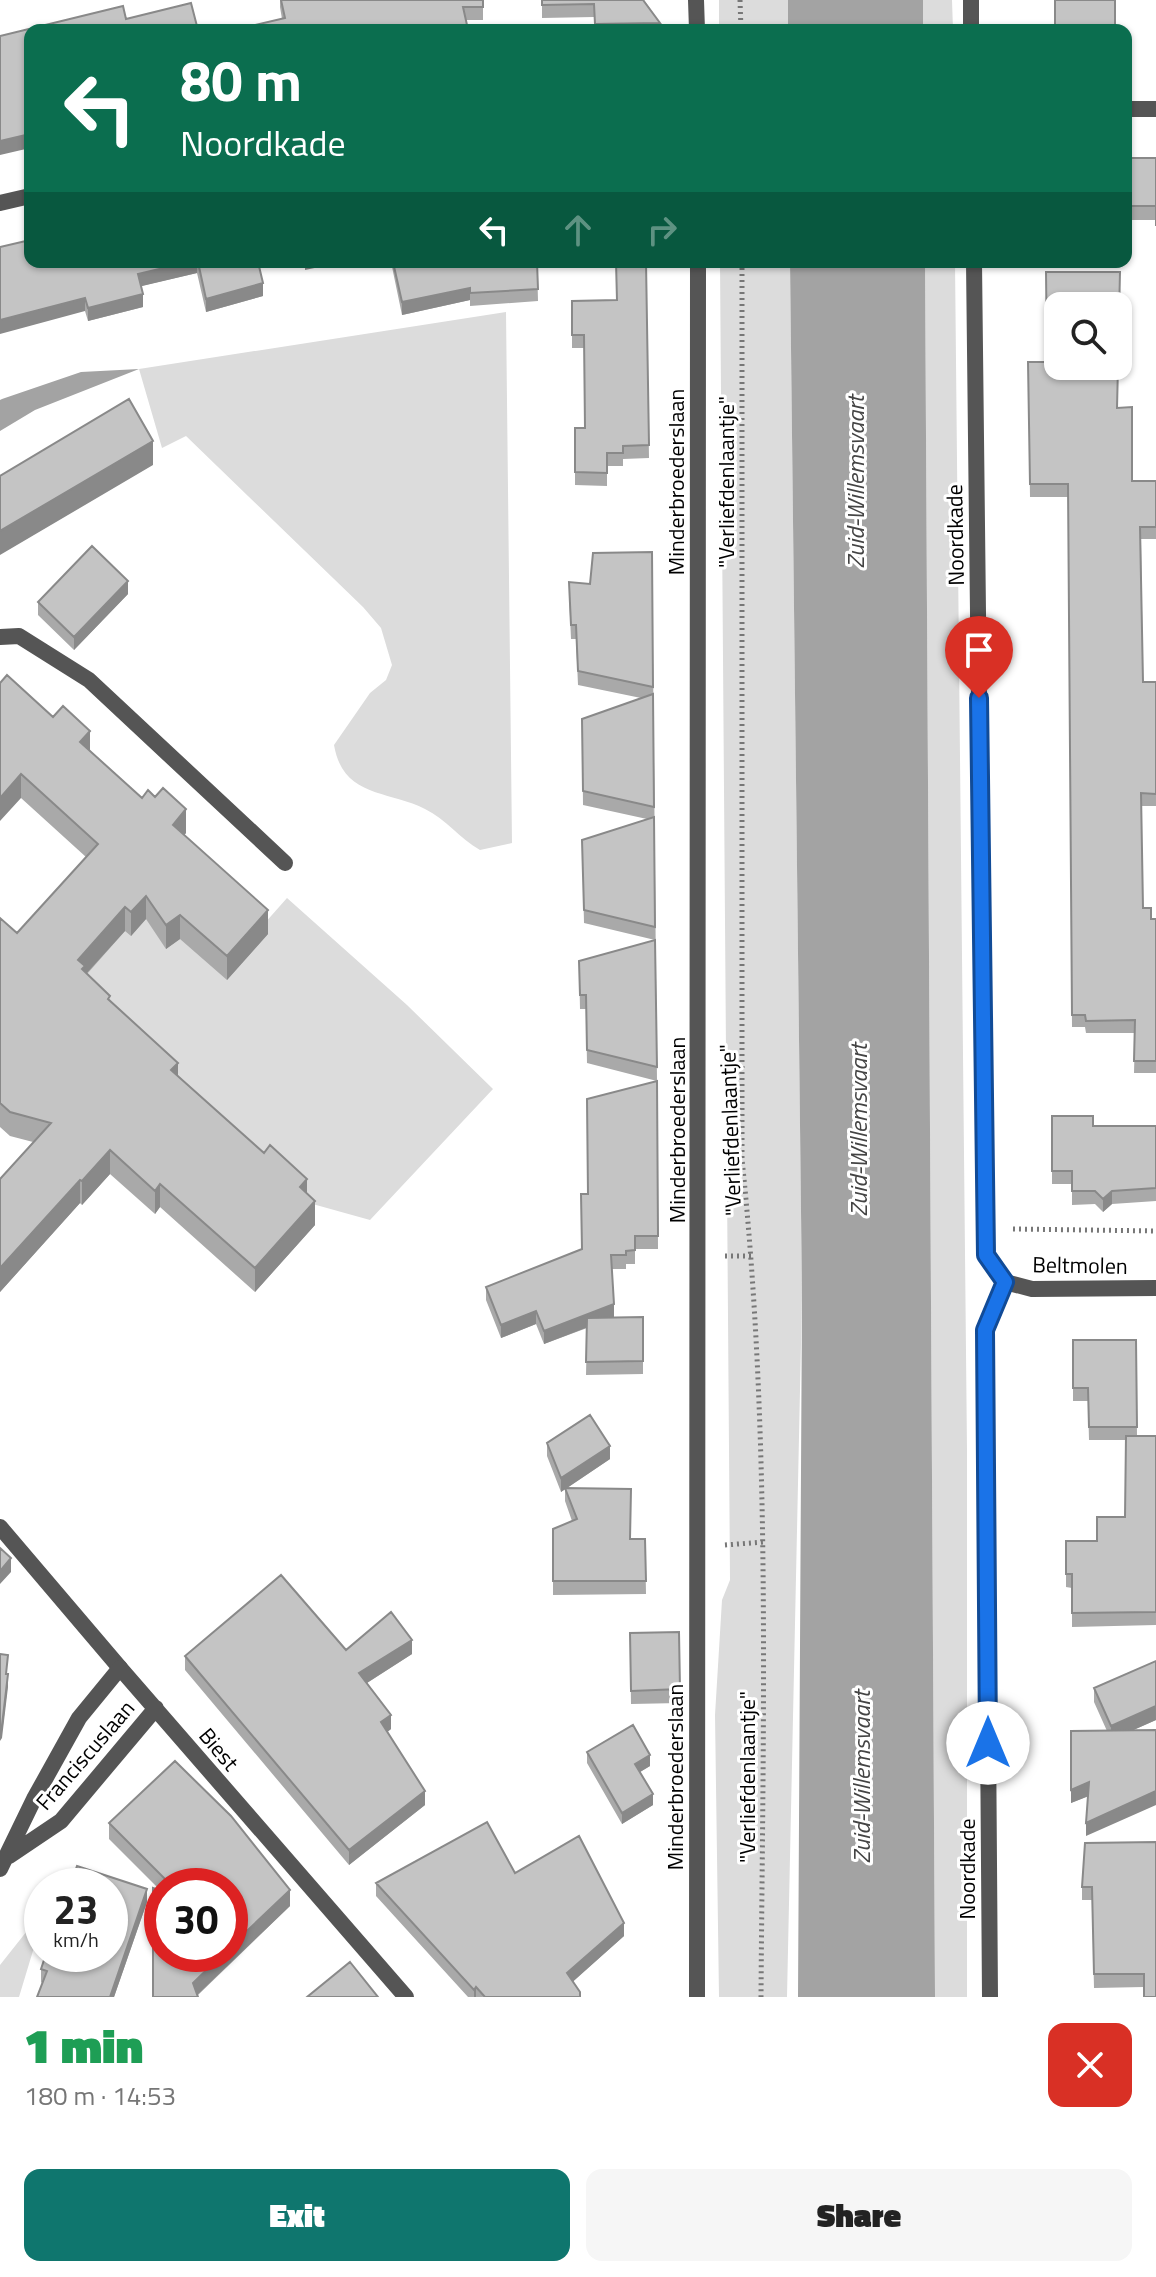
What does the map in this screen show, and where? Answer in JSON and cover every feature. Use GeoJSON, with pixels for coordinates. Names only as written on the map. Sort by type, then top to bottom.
{"type":"FeatureCollection","features":[{"type":"Feature","properties":{"kind":"street"},"geometry":{"type":"LineString","coordinates":[[696,0],[697,24]]}},
{"type":"Feature","properties":{"kind":"street"},"geometry":{"type":"LineString","coordinates":[[971,0],[971,24]]}},
{"type":"Feature","properties":{"kind":"street"},"geometry":{"type":"LineString","coordinates":[[1132,109],[1156,109]]}},
{"type":"Feature","properties":{"kind":"street"},"geometry":{"type":"LineString","coordinates":[[0,203],[24,197]]}},
{"type":"Feature","properties":{"kind":"street","name":"Minderbroederslaan"},"geometry":{"type":"LineString","coordinates":[[697,1997],[698,268]]}},
{"type":"Feature","properties":{"kind":"street","name":"Noordkade"},"geometry":{"type":"LineString","coordinates":[[974,268],[985,1228],[986,1255],[1005,1282],[985,1330],[990,1997]]}},
{"type":"Feature","properties":{"kind":"street"},"geometry":{"type":"LineString","coordinates":[[0,637],[19,636],[89,680],[285,863]]}},
{"type":"Feature","properties":{"kind":"street","name":"Beltmolen"},"geometry":{"type":"LineString","coordinates":[[1005,1282],[1032,1289],[1156,1288]]}},
{"type":"Feature","properties":{"kind":"street","name":"Biest"},"geometry":{"type":"LineString","coordinates":[[0,1527],[406,1997]]}},
{"type":"Feature","properties":{"kind":"street","name":"Franciscuslaan"},"geometry":{"type":"LineString","coordinates":[[4,1863],[34,1799],[79,1718],[120,1668]]}},
{"type":"Feature","properties":{"kind":"street","name":"Franciscuslaan"},"geometry":{"type":"LineString","coordinates":[[4,1863],[61,1821],[156,1708]]}},
{"type":"Feature","properties":{"kind":"path"},"geometry":{"type":"LineString","coordinates":[[740,0],[741,24]]}},
{"type":"Feature","properties":{"kind":"path","name":"\"Verliefdenlaantje\""},"geometry":{"type":"LineString","coordinates":[[742,268],[742,1159],[752,1256],[764,1542],[761,1997]]}},
{"type":"Feature","properties":{"kind":"path"},"geometry":{"type":"LineString","coordinates":[[985,1228],[1156,1231]]}},
{"type":"Feature","properties":{"kind":"path"},"geometry":{"type":"LineString","coordinates":[[698,1547],[764,1542]]}},
{"type":"Feature","properties":{"kind":"shaded area"},"geometry":{"type":"Polygon","coordinates":[[[719,0],[788,0],[788,24],[719,24],[719,0]]]}},
{"type":"Feature","properties":{"kind":"shaded area"},"geometry":{"type":"Polygon","coordinates":[[[923,0],[952,0],[953,24],[923,24],[923,0]]]}},
{"type":"Feature","properties":{"kind":"shaded area"},"geometry":{"type":"Polygon","coordinates":[[[720,268],[790,268],[802,1297],[787,1997],[719,1997],[715,1715],[722,1600],[730,1580],[720,268]]]}},
{"type":"Feature","properties":{"kind":"shaded area"},"geometry":{"type":"Polygon","coordinates":[[[925,268],[955,268],[967,1451],[967,1997],[935,1997],[925,268]]]}},
{"type":"Feature","properties":{"kind":"shaded area"},"geometry":{"type":"Polygon","coordinates":[[[506,312],[512,843],[480,850],[433,813],[369,790],[347,775],[334,745],[370,693],[386,680],[392,665],[381,628],[186,436],[162,448],[139,369],[506,312]]]}},
{"type":"Feature","properties":{"kind":"shaded area"},"geometry":{"type":"Polygon","coordinates":[[[287,898],[407,1005],[493,1089],[370,1220],[309,1203],[67,986],[147,903],[223,970],[287,898]]]}},
{"type":"Feature","properties":{"kind":"shaded area"},"geometry":{"type":"Polygon","coordinates":[[[24,1935],[24,1972],[27,1972],[19,1997],[0,1997],[0,1965],[24,1935]]]}},
{"type":"Feature","properties":{"kind":"water"},"geometry":{"type":"Polygon","coordinates":[[[788,0],[923,0],[923,24],[788,24],[788,0]]]}},
{"type":"Feature","properties":{"kind":"water","name":"Zuid-Willemsvaart"},"geometry":{"type":"Polygon","coordinates":[[[790,268],[925,268],[935,1997],[798,1997],[802,1297],[790,268]]]}},
{"type":"Feature","properties":{"kind":"water"},"geometry":{"type":"Polygon","coordinates":[[[139,369],[35,410],[0,431],[2,399],[81,372],[139,369]]]}},
{"type":"Feature","properties":{"kind":"building"},"geometry":{"type":"Polygon","coordinates":[[[281,0],[483,0],[483,7],[463,7],[467,24],[260,24],[285,18],[281,0]]]}},
{"type":"Feature","properties":{"kind":"building"},"geometry":{"type":"Polygon","coordinates":[[[542,0],[643,0],[660,23],[595,24],[594,4],[542,5],[542,0]]]}},
{"type":"Feature","properties":{"kind":"building"},"geometry":{"type":"Polygon","coordinates":[[[1055,0],[1115,0],[1115,24],[1055,24],[1055,0]]]}},
{"type":"Feature","properties":{"kind":"building"},"geometry":{"type":"Polygon","coordinates":[[[191,3],[196,24],[49,24],[123,6],[126,19],[191,3]]]}},
{"type":"Feature","properties":{"kind":"building"},"geometry":{"type":"Polygon","coordinates":[[[24,30],[24,135],[0,141],[0,36],[24,30]]]}},
{"type":"Feature","properties":{"kind":"building"},"geometry":{"type":"Polygon","coordinates":[[[1132,158],[1156,158],[1156,206],[1132,206],[1132,158]]]}},
{"type":"Feature","properties":{"kind":"building"},"geometry":{"type":"Polygon","coordinates":[[[24,241],[24,268],[164,268],[138,274],[143,294],[88,308],[85,298],[0,320],[0,247],[24,241]]]}},
{"type":"Feature","properties":{"kind":"building"},"geometry":{"type":"Polygon","coordinates":[[[199,268],[259,268],[263,283],[206,299],[199,268]]]}},
{"type":"Feature","properties":{"kind":"building"},"geometry":{"type":"Polygon","coordinates":[[[394,268],[537,268],[538,289],[470,293],[470,288],[402,302],[394,268]]]}},
{"type":"Feature","properties":{"kind":"building"},"geometry":{"type":"Polygon","coordinates":[[[616,268],[646,268],[649,445],[623,446],[623,453],[607,453],[607,473],[575,472],[575,428],[585,428],[584,335],[572,335],[572,301],[617,300],[616,268]]]}},
{"type":"Feature","properties":{"kind":"building"},"geometry":{"type":"Polygon","coordinates":[[[1046,272],[1120,272],[1120,292],[1046,292],[1046,272]]]}},
{"type":"Feature","properties":{"kind":"building"},"geometry":{"type":"Polygon","coordinates":[[[1028,362],[1044,362],[1044,380],[1118,380],[1117,408],[1132,407],[1132,481],[1156,481],[1156,527],[1140,527],[1143,682],[1156,682],[1156,794],[1141,793],[1143,908],[1151,908],[1151,919],[1156,919],[1156,1061],[1134,1061],[1135,1020],[1086,1021],[1085,1015],[1072,1015],[1068,484],[1030,484],[1028,362]]]}},
{"type":"Feature","properties":{"kind":"building"},"geometry":{"type":"Polygon","coordinates":[[[129,399],[153,441],[0,531],[0,476],[129,399]]]}},
{"type":"Feature","properties":{"kind":"building"},"geometry":{"type":"Polygon","coordinates":[[[92,546],[128,581],[74,637],[38,602],[92,546]]]}},
{"type":"Feature","properties":{"kind":"building"},"geometry":{"type":"Polygon","coordinates":[[[652,552],[653,687],[578,671],[576,625],[571,625],[569,582],[590,584],[593,553],[652,552]]]}},
{"type":"Feature","properties":{"kind":"building"},"geometry":{"type":"Polygon","coordinates":[[[7,675],[53,717],[63,706],[90,731],[80,742],[142,798],[148,790],[155,797],[163,788],[186,809],[173,825],[268,910],[227,956],[180,915],[166,925],[146,896],[131,912],[125,907],[78,960],[85,966],[82,969],[110,996],[108,999],[178,1063],[171,1070],[264,1153],[270,1145],[307,1179],[300,1187],[315,1201],[255,1268],[160,1184],[155,1191],[110,1150],[0,1268],[0,1179],[51,1123],[10,1112],[0,1103],[0,918],[17,933],[98,844],[21,774],[0,798],[0,683],[7,675]]]}},
{"type":"Feature","properties":{"kind":"building"},"geometry":{"type":"Polygon","coordinates":[[[653,694],[654,807],[583,791],[582,719],[653,694]]]}},
{"type":"Feature","properties":{"kind":"building"},"geometry":{"type":"Polygon","coordinates":[[[654,817],[655,927],[584,910],[582,840],[654,817]]]}},
{"type":"Feature","properties":{"kind":"building"},"geometry":{"type":"Polygon","coordinates":[[[655,940],[657,1067],[587,1050],[586,995],[580,995],[579,961],[655,940]]]}},
{"type":"Feature","properties":{"kind":"building"},"geometry":{"type":"Polygon","coordinates":[[[657,1081],[658,1236],[635,1236],[635,1250],[626,1251],[626,1255],[611,1255],[614,1304],[544,1331],[536,1311],[501,1325],[486,1287],[582,1249],[581,1194],[588,1194],[587,1099],[657,1081]]]}},
{"type":"Feature","properties":{"kind":"building"},"geometry":{"type":"Polygon","coordinates":[[[1052,1116],[1093,1116],[1093,1126],[1156,1126],[1156,1188],[1112,1191],[1103,1199],[1095,1191],[1072,1191],[1072,1171],[1052,1171],[1052,1116]]]}},
{"type":"Feature","properties":{"kind":"building"},"geometry":{"type":"Polygon","coordinates":[[[643,1317],[643,1361],[586,1362],[587,1318],[643,1317]]]}},
{"type":"Feature","properties":{"kind":"building"},"geometry":{"type":"Polygon","coordinates":[[[1073,1340],[1136,1340],[1137,1427],[1089,1427],[1088,1388],[1073,1388],[1073,1340]]]}},
{"type":"Feature","properties":{"kind":"building"},"geometry":{"type":"Polygon","coordinates":[[[590,1415],[610,1446],[561,1478],[547,1443],[590,1415]]]}},
{"type":"Feature","properties":{"kind":"building"},"geometry":{"type":"Polygon","coordinates":[[[1126,1436],[1156,1436],[1156,1612],[1072,1613],[1072,1574],[1066,1574],[1066,1541],[1097,1541],[1097,1517],[1125,1517],[1126,1436]]]}},
{"type":"Feature","properties":{"kind":"building"},"geometry":{"type":"Polygon","coordinates":[[[565,1488],[631,1489],[630,1539],[645,1539],[646,1581],[553,1581],[553,1529],[577,1519],[565,1488]]]}},
{"type":"Feature","properties":{"kind":"building"},"geometry":{"type":"Polygon","coordinates":[[[0,1548],[11,1558],[0,1571],[0,1548]]]}},
{"type":"Feature","properties":{"kind":"building"},"geometry":{"type":"Polygon","coordinates":[[[281,1575],[346,1650],[391,1612],[412,1640],[359,1673],[391,1715],[381,1722],[425,1791],[349,1850],[185,1656],[281,1575]]]}},
{"type":"Feature","properties":{"kind":"building"},"geometry":{"type":"Polygon","coordinates":[[[679,1632],[680,1689],[631,1691],[630,1633],[679,1632]]]}},
{"type":"Feature","properties":{"kind":"building"},"geometry":{"type":"Polygon","coordinates":[[[0,1654],[8,1655],[8,1674],[0,1728],[0,1654]]]}},
{"type":"Feature","properties":{"kind":"building"},"geometry":{"type":"Polygon","coordinates":[[[1156,1661],[1156,1706],[1111,1726],[1094,1688],[1156,1661]]]}},
{"type":"Feature","properties":{"kind":"building"},"geometry":{"type":"Polygon","coordinates":[[[633,1725],[650,1755],[635,1764],[653,1794],[622,1813],[587,1752],[633,1725]]]}},
{"type":"Feature","properties":{"kind":"building"},"geometry":{"type":"Polygon","coordinates":[[[1156,1730],[1156,1791],[1086,1823],[1089,1782],[1071,1790],[1071,1731],[1156,1730]]]}},
{"type":"Feature","properties":{"kind":"building"},"geometry":{"type":"Polygon","coordinates":[[[175,1761],[231,1816],[290,1890],[248,1930],[248,1868],[154,1868],[109,1823],[175,1761]]]}},
{"type":"Feature","properties":{"kind":"building"},"geometry":{"type":"Polygon","coordinates":[[[487,1822],[515,1873],[579,1836],[624,1923],[567,1973],[580,1997],[485,1997],[476,1987],[474,1990],[376,1883],[487,1822]]]}},
{"type":"Feature","properties":{"kind":"building"},"geometry":{"type":"Polygon","coordinates":[[[1156,1842],[1156,1997],[1144,1997],[1144,1974],[1094,1974],[1092,1887],[1082,1887],[1085,1843],[1156,1842]]]}},
{"type":"Feature","properties":{"kind":"building"},"geometry":{"type":"Polygon","coordinates":[[[128,1883],[144,1888],[144,1898],[128,1944],[128,1883]]]}},
{"type":"Feature","properties":{"kind":"building"},"geometry":{"type":"Polygon","coordinates":[[[350,1962],[378,1997],[307,1997],[350,1962]]]}},
{"type":"Feature","properties":{"kind":"building"},"geometry":{"type":"Polygon","coordinates":[[[47,1972],[119,1972],[110,1997],[37,1997],[47,1972]]]}},
{"type":"Feature","properties":{"kind":"building"},"geometry":{"type":"Polygon","coordinates":[[[153,1972],[204,1972],[193,1983],[198,1997],[153,1997],[153,1972]]]}},
{"type":"Feature","properties":{"kind":"route"},"geometry":{"type":"LineString","coordinates":[[979,698],[986,1255],[1005,1282],[985,1330],[988,1743]]}}]}
